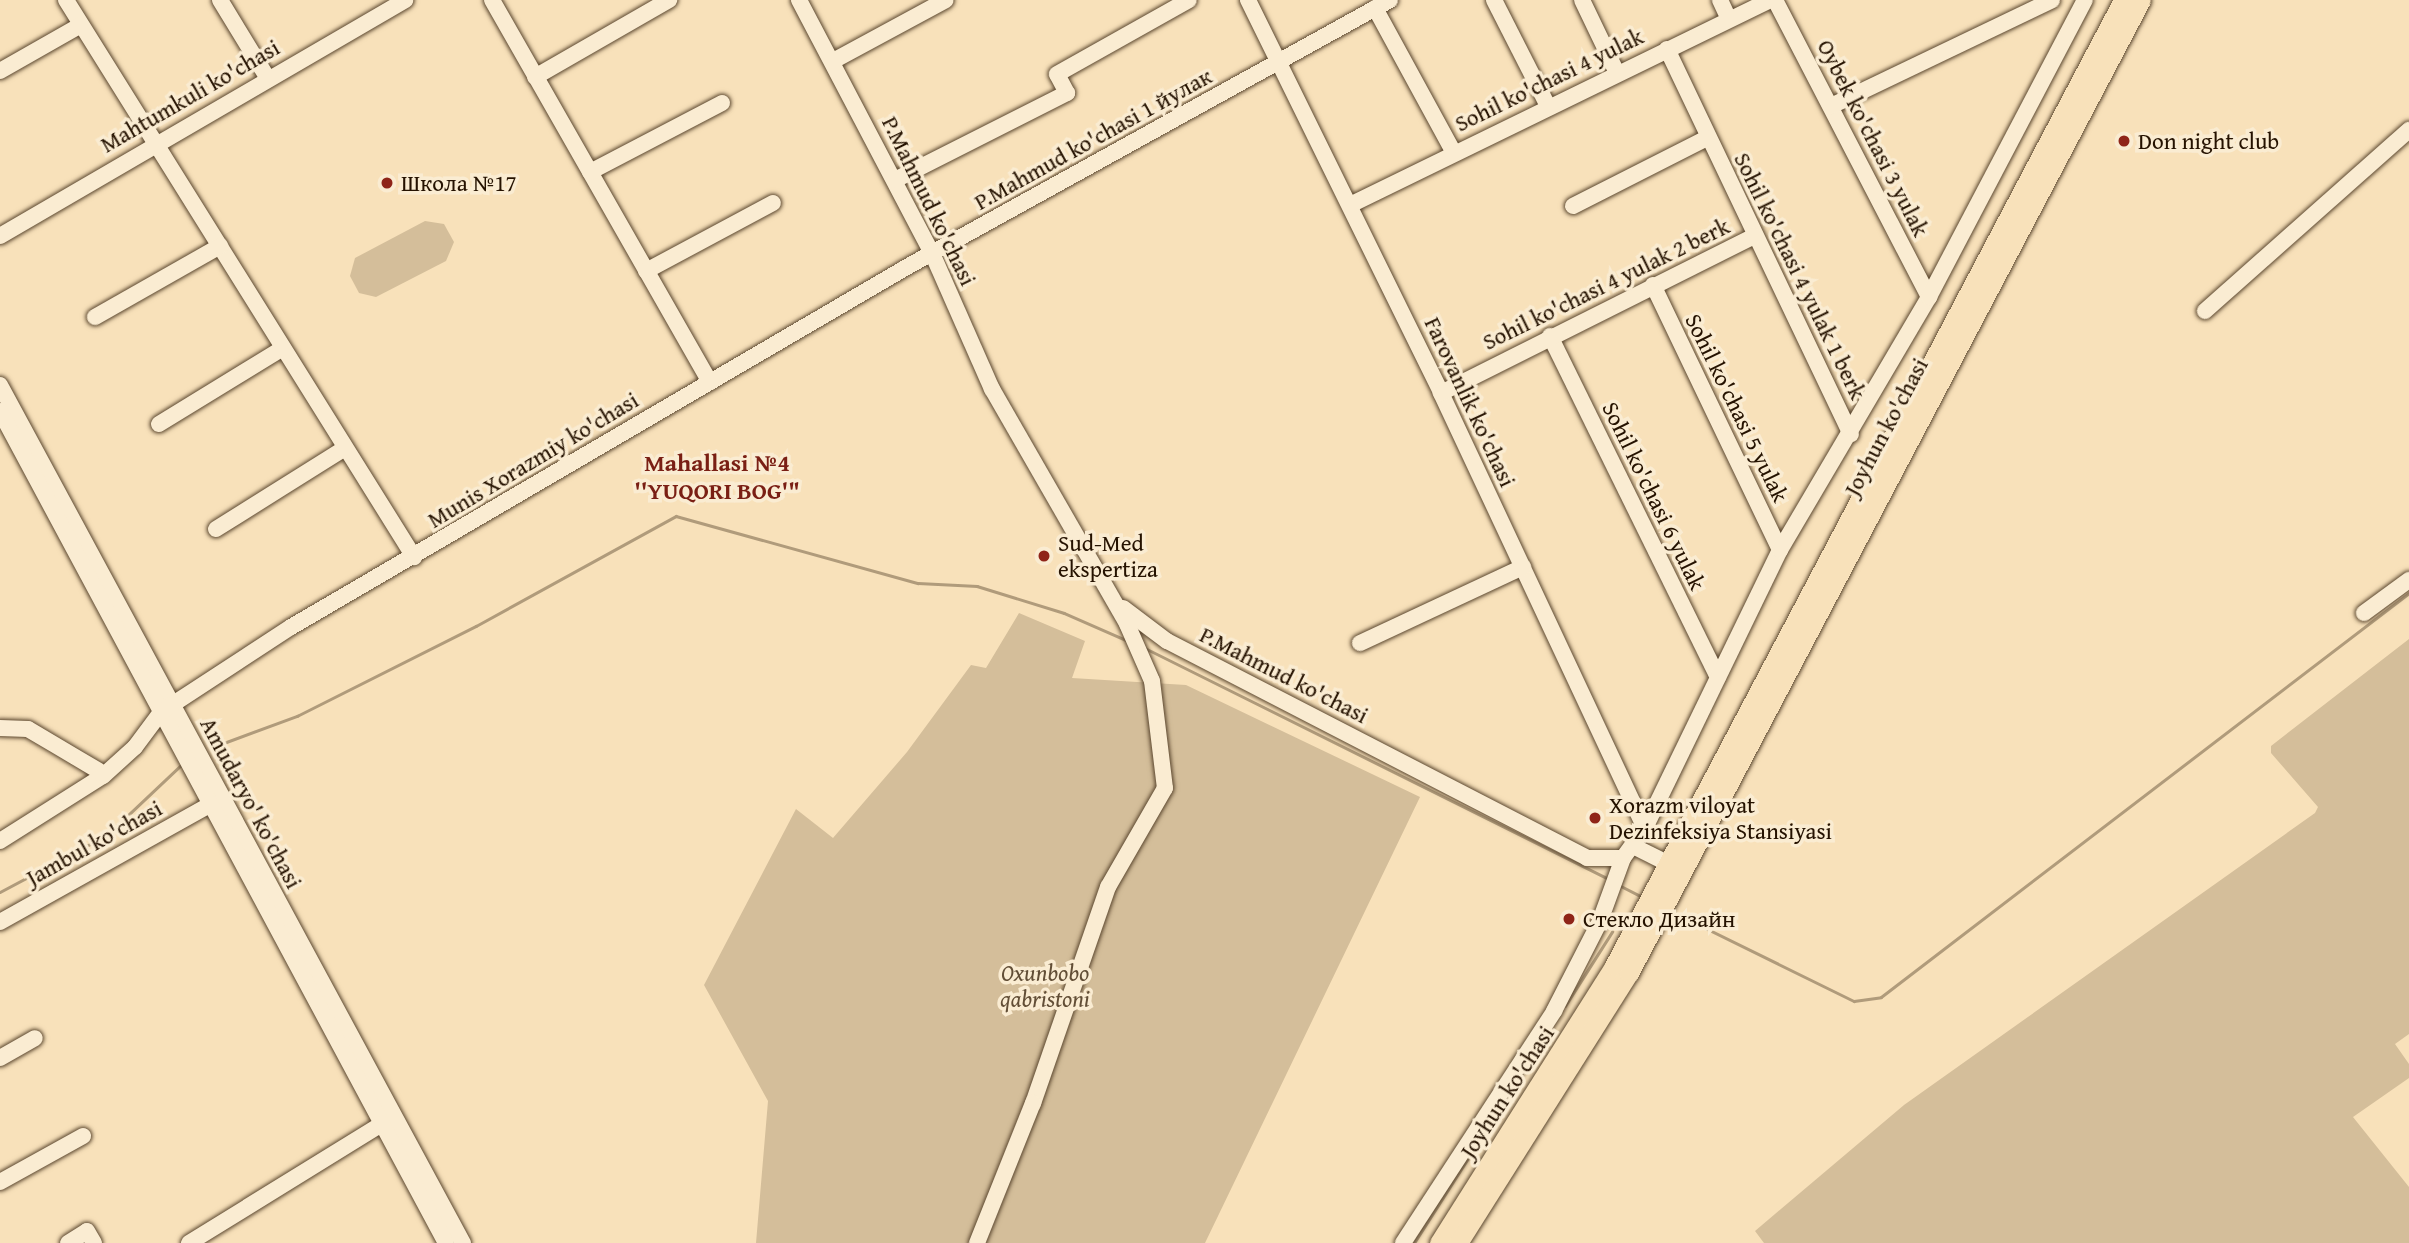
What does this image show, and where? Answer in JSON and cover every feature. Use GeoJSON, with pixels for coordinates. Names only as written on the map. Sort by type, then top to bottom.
{"type":"FeatureCollection","features":[{"type":"Feature","properties":{"kind":"main road","name":"Joyhun ko'chasi"},"geometry":{"type":"LineString","coordinates":[[1672,871],[2123,0]]}},
{"type":"Feature","properties":{"kind":"main road","name":"Joyhun ko'chasi"},"geometry":{"type":"LineString","coordinates":[[1672,871],[2141,0]]}},
{"type":"Feature","properties":{"kind":"main road"},"geometry":{"type":"LineString","coordinates":[[1622,970],[1672,871]]}},
{"type":"Feature","properties":{"kind":"main road","name":"Joyhun ko'chasi"},"geometry":{"type":"LineString","coordinates":[[1440,1243],[1622,970]]}},
{"type":"Feature","properties":{"kind":"main road","name":"Joyhun ko'chasi"},"geometry":{"type":"LineString","coordinates":[[1458,1243],[1622,970]]}},
{"type":"Feature","properties":{"kind":"street"},"geometry":{"type":"LineString","coordinates":[[66,0],[414,557]]}},
{"type":"Feature","properties":{"kind":"street"},"geometry":{"type":"LineString","coordinates":[[220,0],[267,78]]}},
{"type":"Feature","properties":{"kind":"street","name":"Mahtumkuli ko'chasi"},"geometry":{"type":"LineString","coordinates":[[0,236],[156,141],[405,0]]}},
{"type":"Feature","properties":{"kind":"street"},"geometry":{"type":"LineString","coordinates":[[492,0],[710,382]]}},
{"type":"Feature","properties":{"kind":"street"},"geometry":{"type":"LineString","coordinates":[[536,77],[669,0]]}},
{"type":"Feature","properties":{"kind":"street","name":"P.Mahmud ko'chasi"},"geometry":{"type":"LineString","coordinates":[[799,0],[932,253],[1012,426],[1127,624],[1153,681],[1165,788],[1108,887],[1033,1103],[977,1243]]}},
{"type":"Feature","properties":{"kind":"street"},"geometry":{"type":"LineString","coordinates":[[833,61],[946,0]]}},
{"type":"Feature","properties":{"kind":"street"},"geometry":{"type":"LineString","coordinates":[[895,180],[1067,93],[1057,74],[1189,0]]}},
{"type":"Feature","properties":{"kind":"street","name":"Farovanlik ko'chasi"},"geometry":{"type":"LineString","coordinates":[[1248,0],[1276,65],[1350,205],[1441,393],[1645,828]]}},
{"type":"Feature","properties":{"kind":"street","name":"P.Mahmud ko'chasi 1 йулак"},"geometry":{"type":"LineString","coordinates":[[932,253],[1390,0]]}},
{"type":"Feature","properties":{"kind":"street"},"geometry":{"type":"LineString","coordinates":[[1494,0],[1548,106]]}},
{"type":"Feature","properties":{"kind":"street"},"geometry":{"type":"LineString","coordinates":[[1582,0],[1617,73]]}},
{"type":"Feature","properties":{"kind":"street"},"geometry":{"type":"LineString","coordinates":[[1720,0],[1729,19]]}},
{"type":"Feature","properties":{"kind":"street","name":"Sohil ko'chasi 4 yulak"},"geometry":{"type":"LineString","coordinates":[[1350,205],[1453,151],[1772,0]]}},
{"type":"Feature","properties":{"kind":"street","name":"Oybek ko'chasi 3 yulak"},"geometry":{"type":"LineString","coordinates":[[1772,0],[1832,106],[1929,297]]}},
{"type":"Feature","properties":{"kind":"street"},"geometry":{"type":"LineString","coordinates":[[1832,106],[2052,0]]}},
{"type":"Feature","properties":{"kind":"street","name":"Joyhun ko'chasi"},"geometry":{"type":"LineString","coordinates":[[1403,1243],[1554,1011],[1600,921],[1602,906],[1624,858],[1645,828],[1780,550],[1851,434],[1929,297],[2085,0]]}},
{"type":"Feature","properties":{"kind":"street"},"geometry":{"type":"LineString","coordinates":[[1375,8],[1453,151]]}},
{"type":"Feature","properties":{"kind":"street"},"geometry":{"type":"LineString","coordinates":[[0,71],[81,25]]}},
{"type":"Feature","properties":{"kind":"street","name":"Sohil ko'chasi 4 yulak 1 berk"},"geometry":{"type":"LineString","coordinates":[[1667,49],[1707,138],[1851,434]]}},
{"type":"Feature","properties":{"kind":"street"},"geometry":{"type":"LineString","coordinates":[[590,172],[722,103]]}},
{"type":"Feature","properties":{"kind":"street"},"geometry":{"type":"LineString","coordinates":[[2205,311],[2409,130]]}},
{"type":"Feature","properties":{"kind":"street","name":"Sohil ko'chasi 4 yulak 1 berk"},"geometry":{"type":"LineString","coordinates":[[1573,206],[1707,138]]}},
{"type":"Feature","properties":{"kind":"street"},"geometry":{"type":"LineString","coordinates":[[646,271],[773,203]]}},
{"type":"Feature","properties":{"kind":"street","name":"Sohil ko'chasi 4 yulak 2 berk"},"geometry":{"type":"LineString","coordinates":[[1441,393],[1754,236]]}},
{"type":"Feature","properties":{"kind":"street"},"geometry":{"type":"LineString","coordinates":[[95,317],[220,246]]}},
{"type":"Feature","properties":{"kind":"street","name":"Munis Xorazmiy ko'chasi"},"geometry":{"type":"LineString","coordinates":[[166,708],[291,627],[932,253]]}},
{"type":"Feature","properties":{"kind":"street","name":"Sohil ko'chasi 5 yulak"},"geometry":{"type":"LineString","coordinates":[[1653,285],[1780,550]]}},
{"type":"Feature","properties":{"kind":"street","name":"Sohil ko'chasi 6 yulak"},"geometry":{"type":"LineString","coordinates":[[1550,336],[1718,677]]}},
{"type":"Feature","properties":{"kind":"street"},"geometry":{"type":"LineString","coordinates":[[159,424],[283,348]]}},
{"type":"Feature","properties":{"kind":"street","name":"Amudaryo' ko'chasi"},"geometry":{"type":"LineString","coordinates":[[0,384],[166,708],[200,783],[446,1243]]}},
{"type":"Feature","properties":{"kind":"street","name":"Amudaryo' ko'chasi"},"geometry":{"type":"LineString","coordinates":[[0,411],[463,1243]]}},
{"type":"Feature","properties":{"kind":"street","name":"P.Mahmud ko'chasi"},"geometry":{"type":"LineString","coordinates":[[1012,426],[1128,615],[1167,641],[1587,858],[1624,858]]}},
{"type":"Feature","properties":{"kind":"street"},"geometry":{"type":"LineString","coordinates":[[216,529],[345,448]]}},
{"type":"Feature","properties":{"kind":"street"},"geometry":{"type":"LineString","coordinates":[[1360,643],[1523,567]]}},
{"type":"Feature","properties":{"kind":"street"},"geometry":{"type":"LineString","coordinates":[[2364,613],[2409,580]]}},
{"type":"Feature","properties":{"kind":"street","name":"Jambul ko'chasi"},"geometry":{"type":"LineString","coordinates":[[0,841],[103,776],[135,747],[166,708]]}},
{"type":"Feature","properties":{"kind":"street"},"geometry":{"type":"LineString","coordinates":[[0,728],[28,729],[99,771]]}},
{"type":"Feature","properties":{"kind":"street","name":"Jambul ko'chasi"},"geometry":{"type":"LineString","coordinates":[[0,922],[211,804]]}},
{"type":"Feature","properties":{"kind":"street"},"geometry":{"type":"LineString","coordinates":[[1624,858],[1672,871]]}},
{"type":"Feature","properties":{"kind":"street"},"geometry":{"type":"LineString","coordinates":[[0,1058],[35,1038]]}},
{"type":"Feature","properties":{"kind":"street"},"geometry":{"type":"LineString","coordinates":[[189,1243],[382,1124]]}},
{"type":"Feature","properties":{"kind":"street"},"geometry":{"type":"LineString","coordinates":[[0,1182],[83,1136]]}},
{"type":"Feature","properties":{"kind":"street"},"geometry":{"type":"LineString","coordinates":[[68,1243],[87,1231],[94,1243]]}},
{"type":"Feature","properties":{"kind":"green space"},"geometry":{"type":"Polygon","coordinates":[[[425,221],[444,224],[454,242],[446,261],[376,297],[359,293],[350,276],[355,258],[425,221]]]}},
{"type":"Feature","properties":{"kind":"green space","name":"Oxunbobo qabristoni"},"geometry":{"type":"Polygon","coordinates":[[[1019,613],[1085,641],[1072,678],[1186,685],[1420,797],[1205,1243],[756,1243],[768,1101],[704,985],[796,809],[833,838],[907,752],[971,665],[986,668],[1019,613]]]}},
{"type":"Feature","properties":{"kind":"green space"},"geometry":{"type":"Polygon","coordinates":[[[2409,639],[2409,1034],[2395,1044],[2409,1064],[2409,1078],[2353,1117],[2409,1187],[2409,1243],[1764,1243],[1755,1231],[1904,1105],[2315,813],[2318,807],[2271,753],[2271,746],[2409,639]]]}},
{"type":"Feature","properties":{"kind":"waterway"},"geometry":{"type":"LineString","coordinates":[[213,747],[297,716],[476,626],[676,516],[918,583],[977,586],[1064,613],[1126,640]]}},
{"type":"Feature","properties":{"kind":"waterway"},"geometry":{"type":"LineString","coordinates":[[1671,911],[1854,1001],[1881,997],[2409,593]]}},
{"type":"Feature","properties":{"kind":"waterway"},"geometry":{"type":"LineString","coordinates":[[1145,648],[1609,879]]}},
{"type":"Feature","properties":{"kind":"waterway"},"geometry":{"type":"LineString","coordinates":[[0,892],[107,835],[182,764]]}},
{"type":"Feature","properties":{"kind":"waterway"},"geometry":{"type":"LineString","coordinates":[[1621,886],[1643,897]]}},
{"type":"Feature","properties":{"kind":"waterway"},"geometry":{"type":"LineString","coordinates":[[1565,1006],[1612,932]]}},
{"type":"Feature","properties":{"kind":"waterway"},"geometry":{"type":"LineString","coordinates":[[1414,1243],[1486,1130]]}},
{"type":"Feature","properties":{"kind":"place","name":"Don night club"},"geometry":{"type":"Point","coordinates":[2124,141]}},
{"type":"Feature","properties":{"kind":"place","name":"Школа №17"},"geometry":{"type":"Point","coordinates":[387,183]}},
{"type":"Feature","properties":{"kind":"place","name":"Sud-Med ekspertiza"},"geometry":{"type":"Point","coordinates":[1044,556]}},
{"type":"Feature","properties":{"kind":"place","name":"Xorazm viloyat Dezinfeksiya Stansiyasi"},"geometry":{"type":"Point","coordinates":[1595,818]}},
{"type":"Feature","properties":{"kind":"place","name":"Стекло Дизайн"},"geometry":{"type":"Point","coordinates":[1569,919]}},
{"type":"Feature","properties":{"kind":"district","name":"Mahallasi №4 ''YUQORI BOG'\""},"geometry":{"type":"Point","coordinates":[717,477]}}]}
